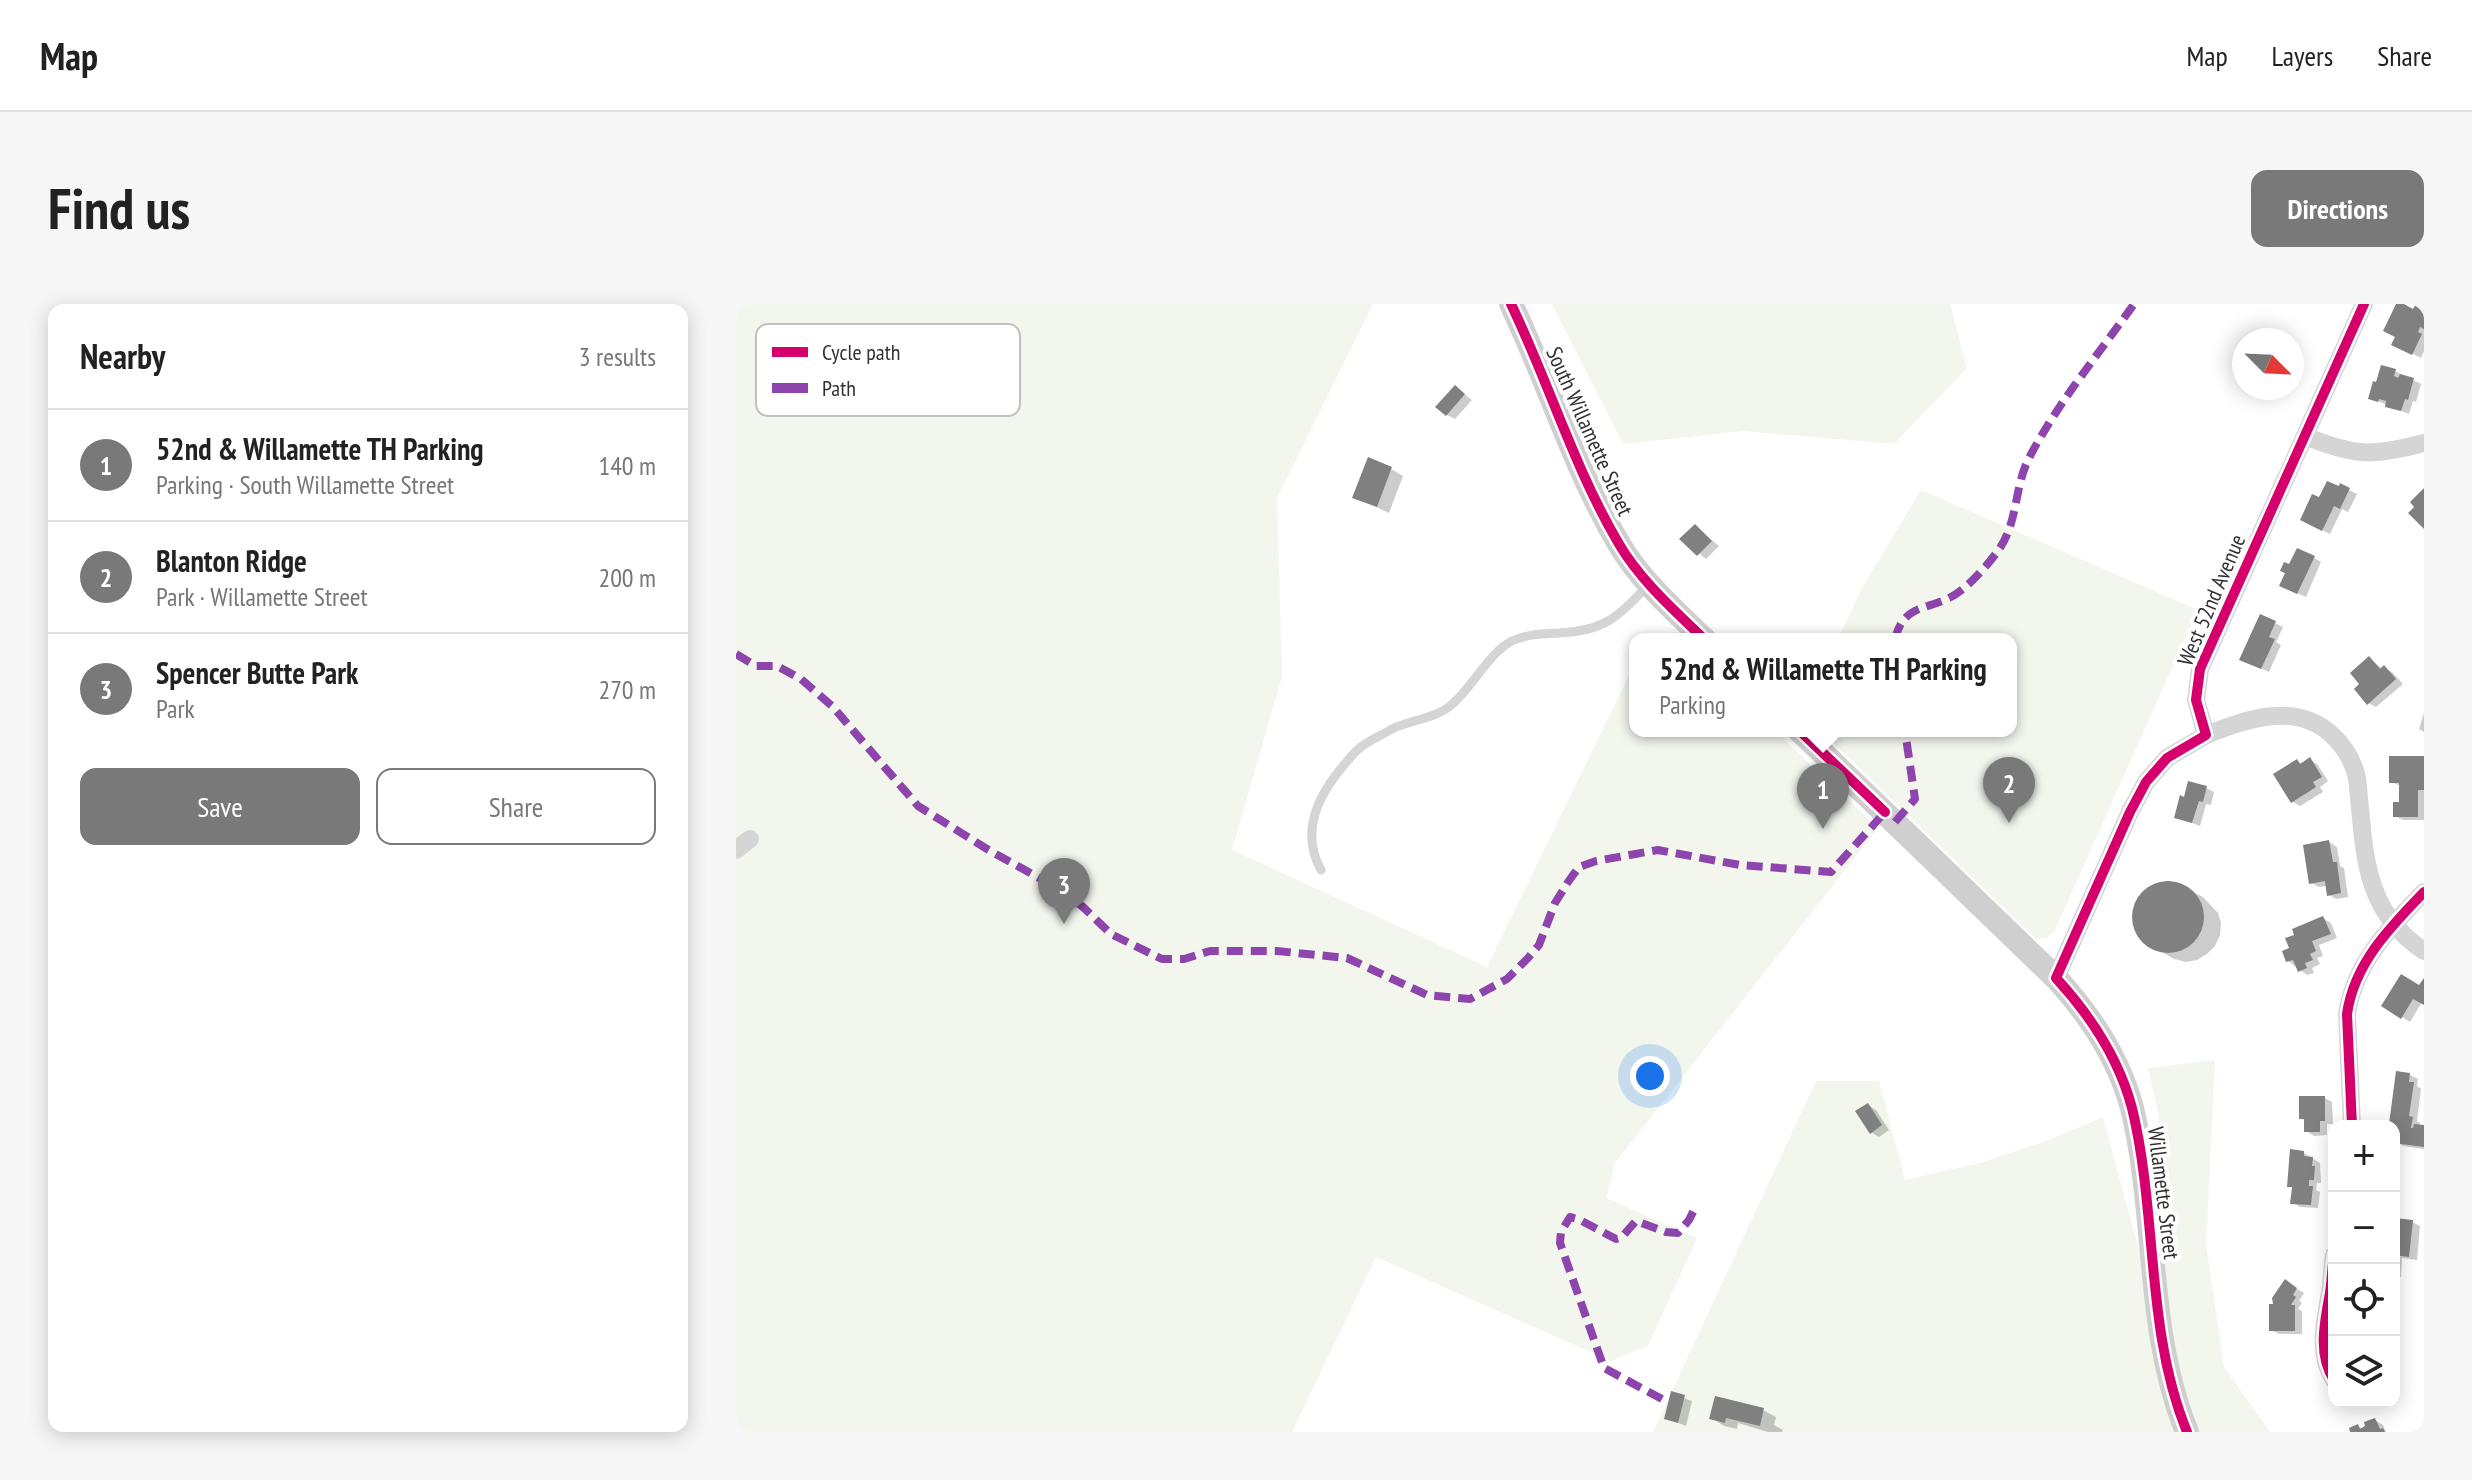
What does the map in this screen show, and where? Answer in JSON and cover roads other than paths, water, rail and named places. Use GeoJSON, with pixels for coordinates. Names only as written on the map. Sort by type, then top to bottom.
{"type":"FeatureCollection","features":[{"type":"Feature","properties":{"kind":"main road","name":"South Willamette Street"},"geometry":{"type":"LineString","coordinates":[[1511,304],[1593,495],[1620,546],[1649,584],[1698,633]]}},
{"type":"Feature","properties":{"kind":"main road","name":"Willamette Street"},"geometry":{"type":"LineString","coordinates":[[1806,737],[2056,978],[2090,1018],[2104,1042],[2131,1107],[2144,1187],[2161,1337],[2169,1382],[2187,1432]]}},
{"type":"Feature","properties":{"kind":"street","name":"West 52nd Avenue"},"geometry":{"type":"LineString","coordinates":[[2206,735],[2196,700],[2200,669],[2364,304]]}},
{"type":"Feature","properties":{"kind":"street"},"geometry":{"type":"LineString","coordinates":[[2305,436],[2336,449],[2361,453],[2392,452],[2424,443]]}},
{"type":"Feature","properties":{"kind":"street"},"geometry":{"type":"LineString","coordinates":[[2056,978],[2146,782],[2167,758],[2206,735],[2261,716],[2290,715],[2315,722],[2343,745],[2355,768],[2366,862],[2373,890],[2393,923],[2424,951]]}},
{"type":"Feature","properties":{"kind":"street"},"geometry":{"type":"LineString","coordinates":[[2352,1120],[2347,1014],[2350,996],[2363,967],[2393,923],[2424,892]]}},
{"type":"Feature","properties":{"kind":"street"},"geometry":{"type":"LineString","coordinates":[[2328,1309],[2324,1323],[2328,1369]]}},
{"type":"Feature","properties":{"kind":"lane"},"geometry":{"type":"LineString","coordinates":[[1321,870],[1313,855],[1311,838],[1316,811],[1326,786],[1358,749],[1395,728],[1448,708],[1471,686],[1502,647],[1515,639],[1531,634],[1590,630],[1604,625],[1627,608],[1649,584]]}},
{"type":"Feature","properties":{"kind":"place","name":"Blanton Ridge"},"geometry":{"type":"Point","coordinates":[2009,823]}},
{"type":"Feature","properties":{"kind":"place","name":"52nd & Willamette TH Parking"},"geometry":{"type":"Point","coordinates":[1823,829]}},
{"type":"Feature","properties":{"kind":"place","name":"Spencer Butte Park"},"geometry":{"type":"Point","coordinates":[1064,924]}}]}
